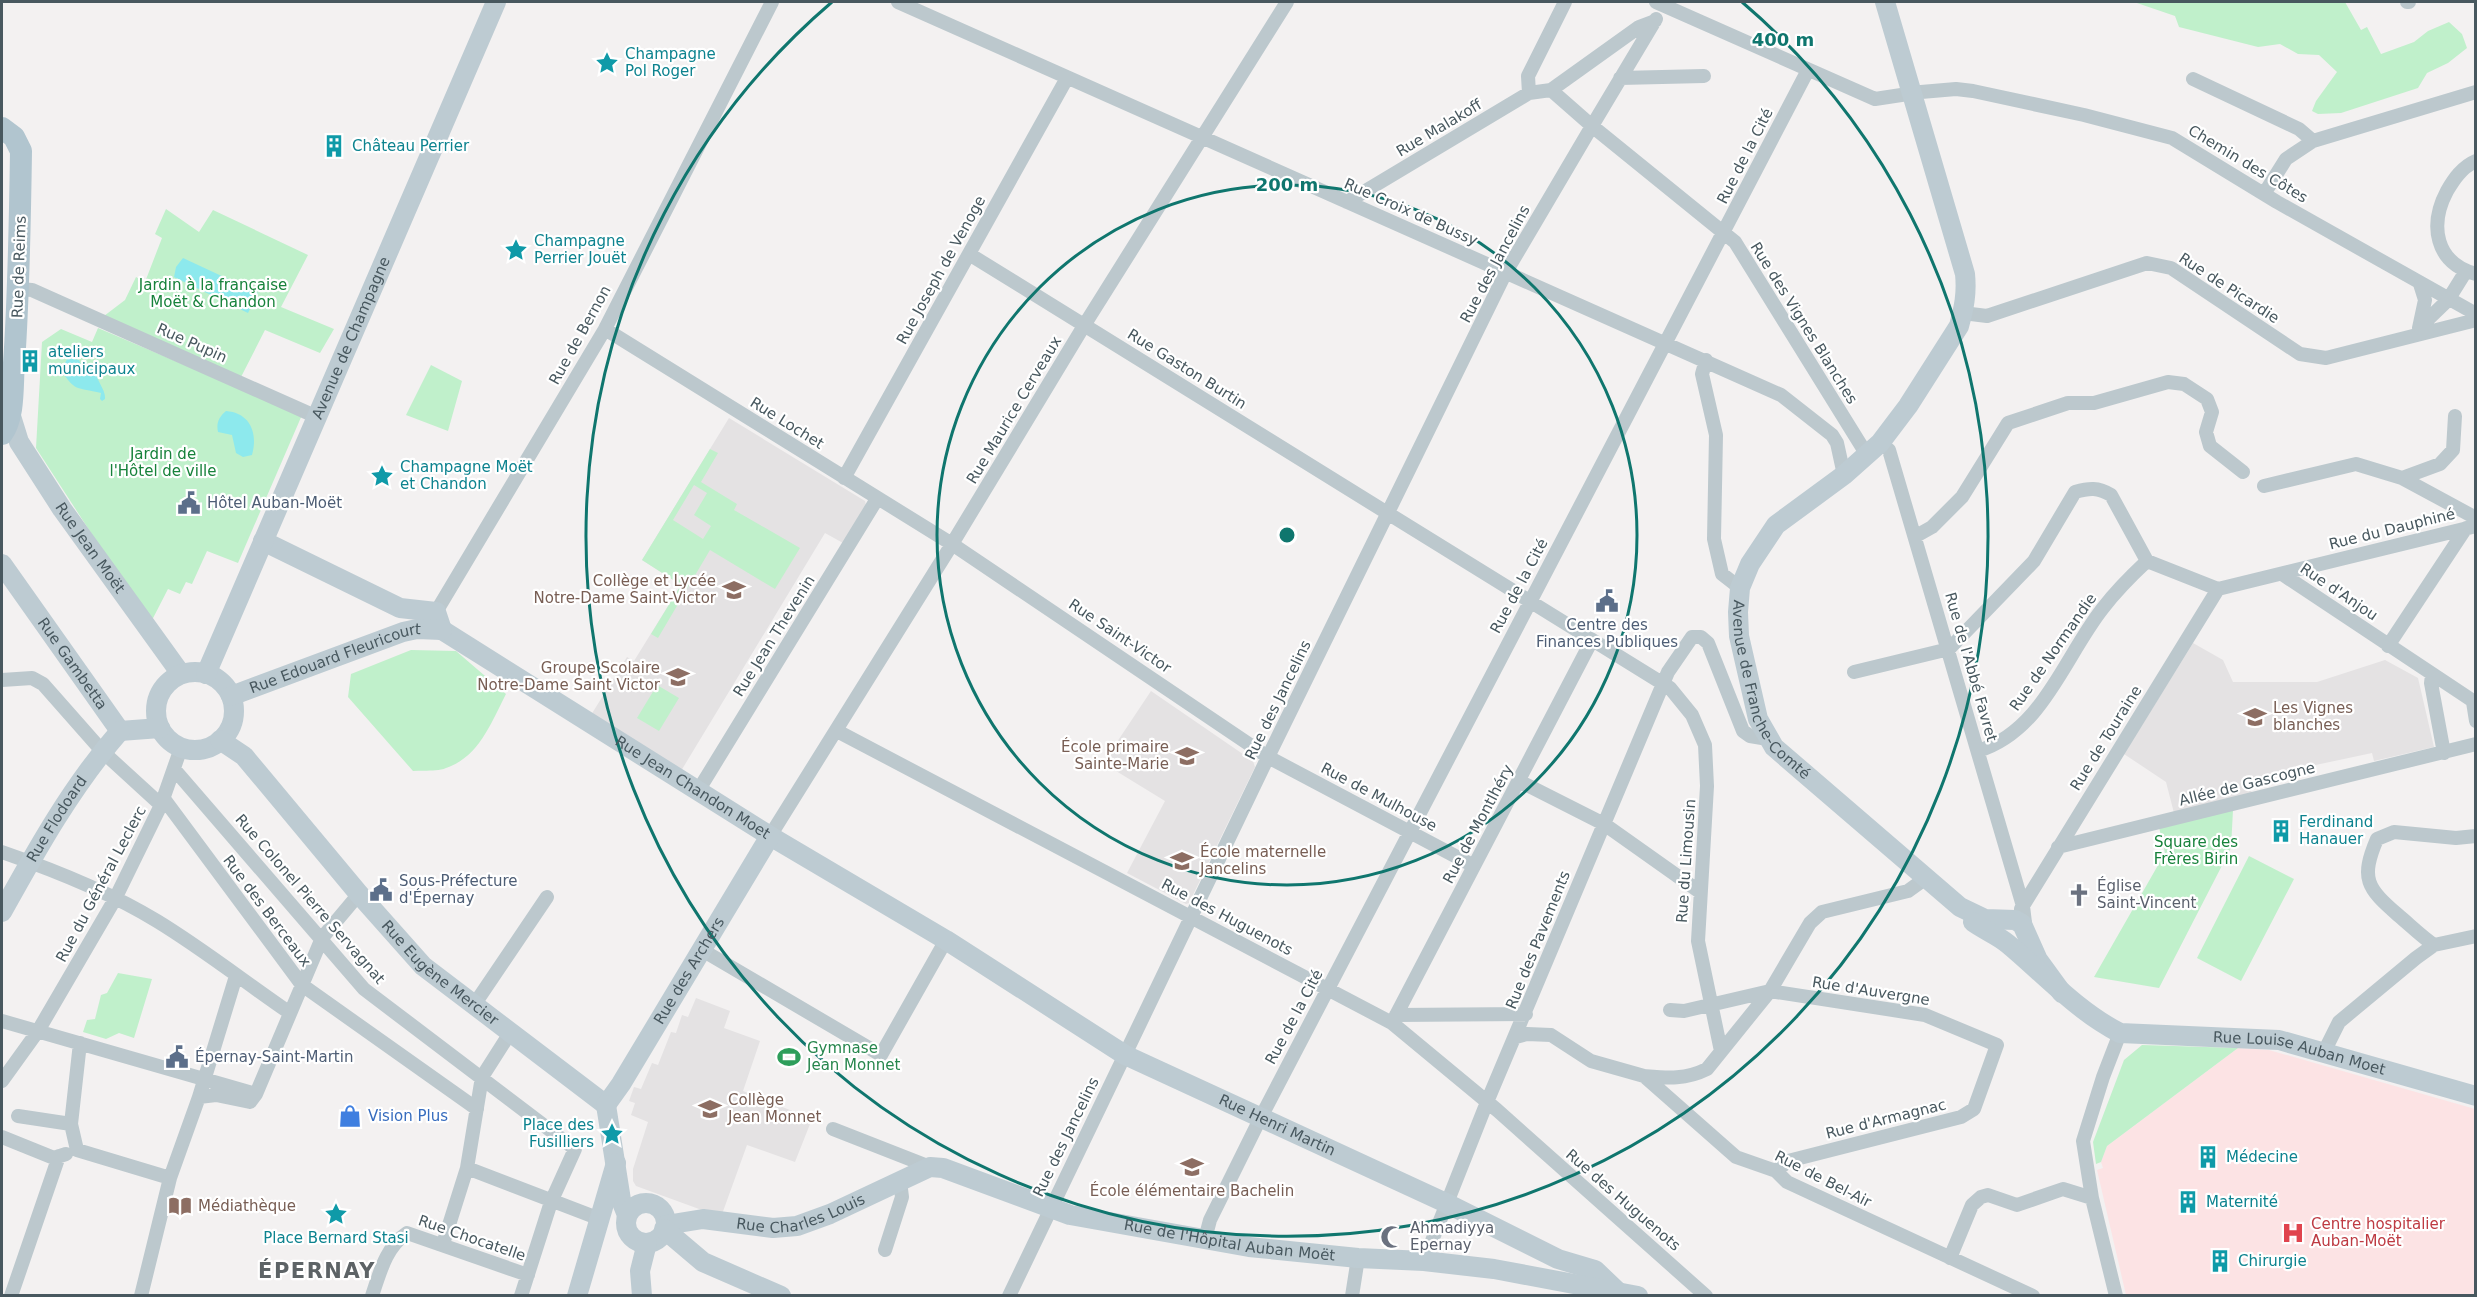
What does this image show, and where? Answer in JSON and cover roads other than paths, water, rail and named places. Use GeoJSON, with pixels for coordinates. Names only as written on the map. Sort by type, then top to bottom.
{"type":"FeatureCollection","features":[{"type":"Feature","properties":{"kind":"main road","name":"Avenue de Champagne"},"geometry":{"type":"LineString","coordinates":[[206,674],[496,2]]}},
{"type":"Feature","properties":{"kind":"main road","name":"Avenue de Franche-Comté"},"geometry":{"type":"LineString","coordinates":[[1885,2],[1965,274],[1967,295],[1963,314],[1959,326],[1908,406],[1873,449],[1844,475],[1776,525],[1750,564],[1740,588],[1737,612],[1739,636],[1758,719],[1774,747],[1960,907],[1976,925],[1989,930],[2006,942],[2062,993],[2104,1025],[2120,1033]]}},
{"type":"Feature","properties":{"kind":"main road","name":"Rue de Reims"},"geometry":{"type":"LineString","coordinates":[[2,128],[14,137],[21,150],[19,289],[9,329],[7,431]]}},
{"type":"Feature","properties":{"kind":"main road","name":"Rue Jean Moët"},"geometry":{"type":"LineString","coordinates":[[7,431],[181,674]]}},
{"type":"Feature","properties":{"kind":"main road","name":"Rue Jean Chandon Moet"},"geometry":{"type":"LineString","coordinates":[[263,542],[400,608],[439,621],[698,791],[946,940]]}},
{"type":"Feature","properties":{"kind":"main road","name":"Rue Gambetta"},"geometry":{"type":"LineString","coordinates":[[2,564],[120,731]]}},
{"type":"Feature","properties":{"kind":"main road"},"geometry":{"type":"LineString","coordinates":[[400,608],[404,618],[403,632]]}},
{"type":"Feature","properties":{"kind":"main road","name":"Rue Edouard Fleuricourt"},"geometry":{"type":"LineString","coordinates":[[231,696],[403,632],[439,621]]}},
{"type":"Feature","properties":{"kind":"main road"},"geometry":{"type":"LineString","coordinates":[[194,672],[206,674],[216,679],[231,696],[232,720],[228,731],[220,740],[202,749],[181,748],[165,736],[160,728],[156,716],[159,697],[170,681],[181,674],[194,672]]}},
{"type":"Feature","properties":{"kind":"main road"},"geometry":{"type":"LineString","coordinates":[[120,731],[160,728]]}},
{"type":"Feature","properties":{"kind":"main road","name":"Rue Flodoard"},"geometry":{"type":"LineString","coordinates":[[2,912],[45,834],[120,731]]}},
{"type":"Feature","properties":{"kind":"main road","name":"Rue Eugène Mercier"},"geometry":{"type":"LineString","coordinates":[[220,740],[244,756],[359,894],[423,966],[606,1106]]}},
{"type":"Feature","properties":{"kind":"main road","name":"Rue des Archers"},"geometry":{"type":"LineString","coordinates":[[606,1106],[770,836]]}},
{"type":"Feature","properties":{"kind":"main road","name":"Avenue de Franche-Comté"},"geometry":{"type":"LineString","coordinates":[[1960,907],[1985,919],[2018,926],[2038,960],[2062,993]]}},
{"type":"Feature","properties":{"kind":"main road"},"geometry":{"type":"LineString","coordinates":[[2006,942],[2002,936],[2002,928],[2018,926]]}},
{"type":"Feature","properties":{"kind":"main road","name":"Rue Henri Martin"},"geometry":{"type":"LineString","coordinates":[[946,940],[1125,1055],[1446,1203],[1557,1259],[1595,1270],[1617,1291]]}},
{"type":"Feature","properties":{"kind":"main road","name":"Rue Louise Auban Moet"},"geometry":{"type":"LineString","coordinates":[[2120,1033],[2279,1040],[2475,1096]]}},
{"type":"Feature","properties":{"kind":"main road"},"geometry":{"type":"LineString","coordinates":[[606,1106],[616,1163],[632,1193],[627,1229],[631,1236],[647,1243],[659,1238],[665,1227]]}},
{"type":"Feature","properties":{"kind":"main road"},"geometry":{"type":"LineString","coordinates":[[577,1296],[616,1163]]}},
{"type":"Feature","properties":{"kind":"main road","name":"Rue de l'Hôpital Auban Moët"},"geometry":{"type":"LineString","coordinates":[[930,1167],[943,1168],[1070,1215],[1249,1247],[1494,1269],[1638,1296]]}},
{"type":"Feature","properties":{"kind":"main road","name":"Rue Charles Louis"},"geometry":{"type":"LineString","coordinates":[[665,1227],[709,1219],[773,1228],[797,1226],[830,1214],[930,1167]]}},
{"type":"Feature","properties":{"kind":"main road"},"geometry":{"type":"LineString","coordinates":[[600,1219],[631,1212],[651,1204],[661,1209],[665,1227],[703,1262],[780,1296]]}},
{"type":"Feature","properties":{"kind":"main road"},"geometry":{"type":"LineString","coordinates":[[642,1296],[640,1271],[647,1243]]}},
{"type":"Feature","properties":{"kind":"street","name":"Rue de Bernon"},"geometry":{"type":"LineString","coordinates":[[439,621],[605,329],[772,2]]}},
{"type":"Feature","properties":{"kind":"street","name":"Rue Croix de Bussy"},"geometry":{"type":"LineString","coordinates":[[898,2],[925,7],[1067,78],[1781,395],[1823,426],[1837,443],[1844,475]]}},
{"type":"Feature","properties":{"kind":"street","name":"Rue Maurice Cerveaux"},"geometry":{"type":"LineString","coordinates":[[770,836],[837,731],[1085,324],[1287,2]]}},
{"type":"Feature","properties":{"kind":"street"},"geometry":{"type":"LineString","coordinates":[[1529,93],[1528,76],[1565,2]]}},
{"type":"Feature","properties":{"kind":"street","name":"Chemin des Côtes"},"geometry":{"type":"LineString","coordinates":[[1663,3],[1875,99],[1956,89],[1973,91],[2084,114],[2172,138],[2264,194],[2475,315]]}},
{"type":"Feature","properties":{"kind":"street","name":"Rue des Jancelins"},"geometry":{"type":"LineString","coordinates":[[1008,1296],[1268,757],[1506,272],[1655,21],[1663,3]]}},
{"type":"Feature","properties":{"kind":"street"},"geometry":{"type":"LineString","coordinates":[[1551,90],[1640,27],[1655,21]]}},
{"type":"Feature","properties":{"kind":"street","name":"Rue de la Cité"},"geometry":{"type":"LineString","coordinates":[[1205,1239],[1210,1220],[1260,1119],[1808,70]]}},
{"type":"Feature","properties":{"kind":"street"},"geometry":{"type":"LineString","coordinates":[[1620,78],[1704,76]]}},
{"type":"Feature","properties":{"kind":"street","name":"Rue Joseph de Venoge"},"geometry":{"type":"LineString","coordinates":[[844,478],[1067,78]]}},
{"type":"Feature","properties":{"kind":"street"},"geometry":{"type":"LineString","coordinates":[[2193,79],[2299,129],[2313,141]]}},
{"type":"Feature","properties":{"kind":"street","name":"Rue Malakoff"},"geometry":{"type":"LineString","coordinates":[[1347,202],[1529,93],[1551,90]]}},
{"type":"Feature","properties":{"kind":"street","name":"Rue des Vignes Blanches"},"geometry":{"type":"LineString","coordinates":[[1551,90],[1735,242],[1873,449]]}},
{"type":"Feature","properties":{"kind":"street"},"geometry":{"type":"LineString","coordinates":[[2264,194],[2286,159],[2313,141],[2475,92]]}},
{"type":"Feature","properties":{"kind":"street"},"geometry":{"type":"LineString","coordinates":[[2405,338],[2451,302],[2470,273],[2443,252],[2436,234],[2437,218],[2444,197],[2455,177],[2475,161]]}},
{"type":"Feature","properties":{"kind":"street","name":"Rue Gaston Burtin"},"geometry":{"type":"LineString","coordinates":[[969,255],[1085,324],[1530,601]]}},
{"type":"Feature","properties":{"kind":"street","name":"Rue de Picardie"},"geometry":{"type":"LineString","coordinates":[[1963,314],[1987,316],[2147,263],[2171,268],[2182,274],[2300,354],[2326,358],[2475,320]]}},
{"type":"Feature","properties":{"kind":"street"},"geometry":{"type":"LineString","coordinates":[[2420,285],[2425,300],[2421,327]]}},
{"type":"Feature","properties":{"kind":"street","name":"Rue Pupin"},"geometry":{"type":"LineString","coordinates":[[19,289],[32,290],[317,417]]}},
{"type":"Feature","properties":{"kind":"street"},"geometry":{"type":"LineString","coordinates":[[2450,326],[2451,302]]}},
{"type":"Feature","properties":{"kind":"street","name":"Rue Lochet"},"geometry":{"type":"LineString","coordinates":[[605,329],[952,544]]}},
{"type":"Feature","properties":{"kind":"street"},"geometry":{"type":"LineString","coordinates":[[1706,360],[1702,374],[1716,435],[1714,539],[1722,574],[1740,588]]}},
{"type":"Feature","properties":{"kind":"street"},"geometry":{"type":"LineString","coordinates":[[1916,536],[1932,527],[1962,497],[2008,423],[2068,403],[2094,403],[2168,382],[2184,384],[2207,399],[2212,412],[2206,432],[2210,446],[2243,472]]}},
{"type":"Feature","properties":{"kind":"street"},"geometry":{"type":"LineString","coordinates":[[2402,478],[2440,464],[2446,458],[2452,450],[2455,416]]}},
{"type":"Feature","properties":{"kind":"street","name":"Rue de l'Abbé Favret"},"geometry":{"type":"LineString","coordinates":[[1873,449],[1889,450],[2024,906]]}},
{"type":"Feature","properties":{"kind":"street"},"geometry":{"type":"LineString","coordinates":[[2264,486],[2356,464],[2402,478],[2472,524],[2388,646]]}},
{"type":"Feature","properties":{"kind":"street"},"geometry":{"type":"LineString","coordinates":[[1854,672],[1948,649],[2034,561],[2075,492],[2088,488],[2102,489],[2111,495],[2147,561],[2218,589]]}},
{"type":"Feature","properties":{"kind":"street","name":"Rue Jean Thevenin"},"geometry":{"type":"LineString","coordinates":[[698,791],[877,499]]}},
{"type":"Feature","properties":{"kind":"street","name":"Rue du Dauphiné"},"geometry":{"type":"LineString","coordinates":[[2282,574],[2472,524]]}},
{"type":"Feature","properties":{"kind":"street","name":"Rue Saint-Victor"},"geometry":{"type":"LineString","coordinates":[[952,544],[1268,757]]}},
{"type":"Feature","properties":{"kind":"street","name":"Rue de Normandie"},"geometry":{"type":"LineString","coordinates":[[1978,750],[1995,746],[2030,719],[2102,608],[2147,561]]}},
{"type":"Feature","properties":{"kind":"street","name":"Rue d'Anjou"},"geometry":{"type":"LineString","coordinates":[[2218,589],[2282,574],[2474,703]]}},
{"type":"Feature","properties":{"kind":"street","name":"Rue de Touraine"},"geometry":{"type":"LineString","coordinates":[[2018,926],[2024,906],[2058,847],[2218,589]]}},
{"type":"Feature","properties":{"kind":"street","name":"Rue du Limousin"},"geometry":{"type":"LineString","coordinates":[[1530,601],[1664,684],[1692,715],[1705,745],[1707,786],[1698,941],[1721,1051]]}},
{"type":"Feature","properties":{"kind":"street","name":"Rue des Pavements"},"geometry":{"type":"LineString","coordinates":[[1424,1261],[1487,1102],[1526,1014],[1668,672],[1692,637],[1701,637],[1708,644],[1743,731],[1750,736],[1768,739]]}},
{"type":"Feature","properties":{"kind":"street","name":"Rue de Montlhéry"},"geometry":{"type":"LineString","coordinates":[[1394,1019],[1592,640]]}},
{"type":"Feature","properties":{"kind":"street"},"geometry":{"type":"LineString","coordinates":[[2432,675],[2431,683],[2444,753]]}},
{"type":"Feature","properties":{"kind":"street","name":"Rue des Berceaux"},"geometry":{"type":"LineString","coordinates":[[2,680],[32,678],[43,684],[103,752],[162,802],[302,985],[477,1109]]}},
{"type":"Feature","properties":{"kind":"street"},"geometry":{"type":"LineString","coordinates":[[2474,703],[2475,722]]}},
{"type":"Feature","properties":{"kind":"street","name":"Rue des Huguenots"},"geometry":{"type":"LineString","coordinates":[[837,731],[1192,916],[1327,990],[1394,1019],[1706,1296]]}},
{"type":"Feature","properties":{"kind":"street","name":"Allée de Gascogne"},"geometry":{"type":"LineString","coordinates":[[2058,847],[2475,744]]}},
{"type":"Feature","properties":{"kind":"street","name":"Rue du Général Leclerc"},"geometry":{"type":"LineString","coordinates":[[2,1081],[38,1031],[115,899],[162,802],[181,748]]}},
{"type":"Feature","properties":{"kind":"street","name":"Rue de Mulhouse"},"geometry":{"type":"LineString","coordinates":[[1268,757],[1474,866]]}},
{"type":"Feature","properties":{"kind":"street","name":"Rue Colonel Pierre Servagnat"},"geometry":{"type":"LineString","coordinates":[[174,769],[364,989],[575,1149],[551,1202]]}},
{"type":"Feature","properties":{"kind":"street"},"geometry":{"type":"LineString","coordinates":[[1519,781],[1604,824],[1701,892]]}},
{"type":"Feature","properties":{"kind":"street"},"geometry":{"type":"LineString","coordinates":[[2434,945],[2374,894],[2367,872],[2370,856],[2377,839],[2394,832],[2456,838],[2475,836]]}},
{"type":"Feature","properties":{"kind":"street"},"geometry":{"type":"LineString","coordinates":[[2,852],[115,899],[157,921],[290,1013]]}},
{"type":"Feature","properties":{"kind":"street"},"geometry":{"type":"LineString","coordinates":[[1644,1076],[1680,1079],[1707,1069],[1770,991],[1810,923],[1822,912],[1908,891],[1926,878]]}},
{"type":"Feature","properties":{"kind":"street"},"geometry":{"type":"LineString","coordinates":[[199,1097],[216,1095],[250,1102],[256,1094],[322,938],[359,894]]}},
{"type":"Feature","properties":{"kind":"street"},"geometry":{"type":"LineString","coordinates":[[474,1005],[547,897]]}},
{"type":"Feature","properties":{"kind":"street"},"geometry":{"type":"LineString","coordinates":[[2324,1052],[2339,1022],[2434,945],[2475,936]]}},
{"type":"Feature","properties":{"kind":"street"},"geometry":{"type":"LineString","coordinates":[[702,950],[881,1055],[946,940]]}},
{"type":"Feature","properties":{"kind":"street"},"geometry":{"type":"LineString","coordinates":[[141,1296],[170,1178],[199,1097],[236,976]]}},
{"type":"Feature","properties":{"kind":"street"},"geometry":{"type":"LineString","coordinates":[[1670,1010],[1684,1011],[1770,991]]}},
{"type":"Feature","properties":{"kind":"street","name":"Rue d'Auvergne"},"geometry":{"type":"LineString","coordinates":[[1770,991],[1925,1015],[1955,1025],[1997,1045]]}},
{"type":"Feature","properties":{"kind":"street"},"geometry":{"type":"LineString","coordinates":[[1394,1019],[1526,1014]]}},
{"type":"Feature","properties":{"kind":"street"},"geometry":{"type":"LineString","coordinates":[[2,1021],[256,1094]]}},
{"type":"Feature","properties":{"kind":"street"},"geometry":{"type":"LineString","coordinates":[[443,1244],[467,1168],[482,1077],[510,1033]]}},
{"type":"Feature","properties":{"kind":"street"},"geometry":{"type":"LineString","coordinates":[[2116,1296],[2092,1198],[2083,1141],[2103,1077],[2120,1033]]}},
{"type":"Feature","properties":{"kind":"street","name":"Rue de Bel-Air"},"geometry":{"type":"LineString","coordinates":[[1516,1037],[1527,1034],[1551,1035],[1592,1061],[1644,1076],[1736,1157],[1776,1171],[1787,1182],[2033,1296]]}},
{"type":"Feature","properties":{"kind":"street"},"geometry":{"type":"LineString","coordinates":[[77,1150],[71,1124],[80,1043]]}},
{"type":"Feature","properties":{"kind":"street","name":"Rue d'Armagnac"},"geometry":{"type":"LineString","coordinates":[[1776,1171],[1788,1161],[1962,1117],[1974,1109],[1997,1045]]}},
{"type":"Feature","properties":{"kind":"street"},"geometry":{"type":"LineString","coordinates":[[18,1116],[71,1124]]}},
{"type":"Feature","properties":{"kind":"street","name":"Rue de l'Hôpital Auban Moët"},"geometry":{"type":"LineString","coordinates":[[833,1129],[930,1167]]}},
{"type":"Feature","properties":{"kind":"street"},"geometry":{"type":"LineString","coordinates":[[2,1137],[54,1158],[77,1150],[170,1178]]}},
{"type":"Feature","properties":{"kind":"street"},"geometry":{"type":"LineString","coordinates":[[11,1296],[59,1156]]}},
{"type":"Feature","properties":{"kind":"street"},"geometry":{"type":"LineString","coordinates":[[467,1168],[600,1219]]}},
{"type":"Feature","properties":{"kind":"street"},"geometry":{"type":"LineString","coordinates":[[885,1250],[902,1197],[900,1180]]}},
{"type":"Feature","properties":{"kind":"street"},"geometry":{"type":"LineString","coordinates":[[1950,1258],[1972,1204],[1981,1197],[1988,1195],[2017,1205],[2063,1189],[2092,1198]]}},
{"type":"Feature","properties":{"kind":"street"},"geometry":{"type":"LineString","coordinates":[[521,1296],[551,1202]]}},
{"type":"Feature","properties":{"kind":"street","name":"Rue Chocatelle"},"geometry":{"type":"LineString","coordinates":[[372,1296],[389,1250],[395,1241],[407,1233],[528,1275]]}},
{"type":"Feature","properties":{"kind":"street"},"geometry":{"type":"LineString","coordinates":[[1352,1296],[1358,1258]]}},
{"type":"Feature","properties":{"kind":"water"},"geometry":{"type":"Polygon","coordinates":[[[183,258],[258,293],[248,313],[174,277],[176,267],[183,258]]]}},
{"type":"Feature","properties":{"kind":"water"},"geometry":{"type":"Polygon","coordinates":[[[68,358],[79,360],[82,367],[95,370],[105,399],[102,401],[100,399],[101,393],[77,387],[69,382],[61,369],[68,358]]]}},
{"type":"Feature","properties":{"kind":"water"},"geometry":{"type":"Polygon","coordinates":[[[226,411],[241,416],[251,426],[254,440],[252,455],[243,457],[236,453],[232,435],[218,432],[219,420],[226,411]]]}},
{"type":"Feature","properties":{"kind":"place","name":"Champagne Pol Roger"},"geometry":{"type":"Point","coordinates":[607,63]}},
{"type":"Feature","properties":{"kind":"place","name":"Château Perrier"},"geometry":{"type":"Point","coordinates":[334,146]}},
{"type":"Feature","properties":{"kind":"place","name":"Champagne Perrier Jouët"},"geometry":{"type":"Point","coordinates":[516,250]}},
{"type":"Feature","properties":{"kind":"place","name":"ateliers municipaux"},"geometry":{"type":"Point","coordinates":[30,361]}},
{"type":"Feature","properties":{"kind":"place","name":"Champagne Moët et Chandon"},"geometry":{"type":"Point","coordinates":[382,476]}},
{"type":"Feature","properties":{"kind":"place","name":"Hôtel Auban-Moët"},"geometry":{"type":"Point","coordinates":[189,503]}},
{"type":"Feature","properties":{"kind":"place","name":"Collège et Lycée Notre-Dame Saint-Victor"},"geometry":{"type":"Point","coordinates":[734,590]}},
{"type":"Feature","properties":{"kind":"place","name":"Centre des Finances Publiques"},"geometry":{"type":"Point","coordinates":[1607,601]}},
{"type":"Feature","properties":{"kind":"place","name":"Groupe Scolaire Notre-Dame Saint Victor"},"geometry":{"type":"Point","coordinates":[678,677]}},
{"type":"Feature","properties":{"kind":"place","name":"Les Vignes blanches"},"geometry":{"type":"Point","coordinates":[2255,717]}},
{"type":"Feature","properties":{"kind":"place","name":"École primaire Sainte-Marie"},"geometry":{"type":"Point","coordinates":[1187,756]}},
{"type":"Feature","properties":{"kind":"place","name":"Ferdinand Hanauer"},"geometry":{"type":"Point","coordinates":[2281,831]}},
{"type":"Feature","properties":{"kind":"place","name":"École maternelle Jancelins"},"geometry":{"type":"Point","coordinates":[1182,861]}},
{"type":"Feature","properties":{"kind":"place","name":"Sous-Préfecture d'Épernay"},"geometry":{"type":"Point","coordinates":[381,890]}},
{"type":"Feature","properties":{"kind":"place","name":"Église Saint-Vincent"},"geometry":{"type":"Point","coordinates":[2079,895]}},
{"type":"Feature","properties":{"kind":"place","name":"Épernay-Saint-Martin"},"geometry":{"type":"Point","coordinates":[177,1057]}},
{"type":"Feature","properties":{"kind":"place","name":"Gymnase Jean Monnet"},"geometry":{"type":"Point","coordinates":[789,1057]}},
{"type":"Feature","properties":{"kind":"place","name":"Collège Jean Monnet"},"geometry":{"type":"Point","coordinates":[710,1109]}},
{"type":"Feature","properties":{"kind":"place","name":"Vision Plus"},"geometry":{"type":"Point","coordinates":[350,1116]}},
{"type":"Feature","properties":{"kind":"place","name":"Place des Fusilliers"},"geometry":{"type":"Point","coordinates":[612,1134]}},
{"type":"Feature","properties":{"kind":"place","name":"Médecine"},"geometry":{"type":"Point","coordinates":[2208,1157]}},
{"type":"Feature","properties":{"kind":"place","name":"École élémentaire Bachelin"},"geometry":{"type":"Point","coordinates":[1192,1167]}},
{"type":"Feature","properties":{"kind":"place","name":"Maternité"},"geometry":{"type":"Point","coordinates":[2188,1202]}},
{"type":"Feature","properties":{"kind":"place","name":"Médiathèque"},"geometry":{"type":"Point","coordinates":[180,1206]}},
{"type":"Feature","properties":{"kind":"place","name":"Place Bernard Stasi"},"geometry":{"type":"Point","coordinates":[336,1214]}},
{"type":"Feature","properties":{"kind":"place","name":"Centre hospitalier Auban-Moët"},"geometry":{"type":"Point","coordinates":[2293,1233]}},
{"type":"Feature","properties":{"kind":"place","name":"Ahmadiyya Epernay"},"geometry":{"type":"Point","coordinates":[1392,1237]}},
{"type":"Feature","properties":{"kind":"place","name":"Chirurgie"},"geometry":{"type":"Point","coordinates":[2220,1261]}},
{"type":"Feature","properties":{"kind":"district","name":"ÉPERNAY"},"geometry":{"type":"Point","coordinates":[317,1271]}},
{"type":"Feature","properties":{"kind":"park label","name":"Jardin à la française Moët & Chandon"},"geometry":{"type":"Point","coordinates":[213,294]}},
{"type":"Feature","properties":{"kind":"park label","name":"Jardin de l'Hôtel de ville"},"geometry":{"type":"Point","coordinates":[163,462]}},
{"type":"Feature","properties":{"kind":"park label","name":"Square des Frères Birin"},"geometry":{"type":"Point","coordinates":[2196,850]}}]}
